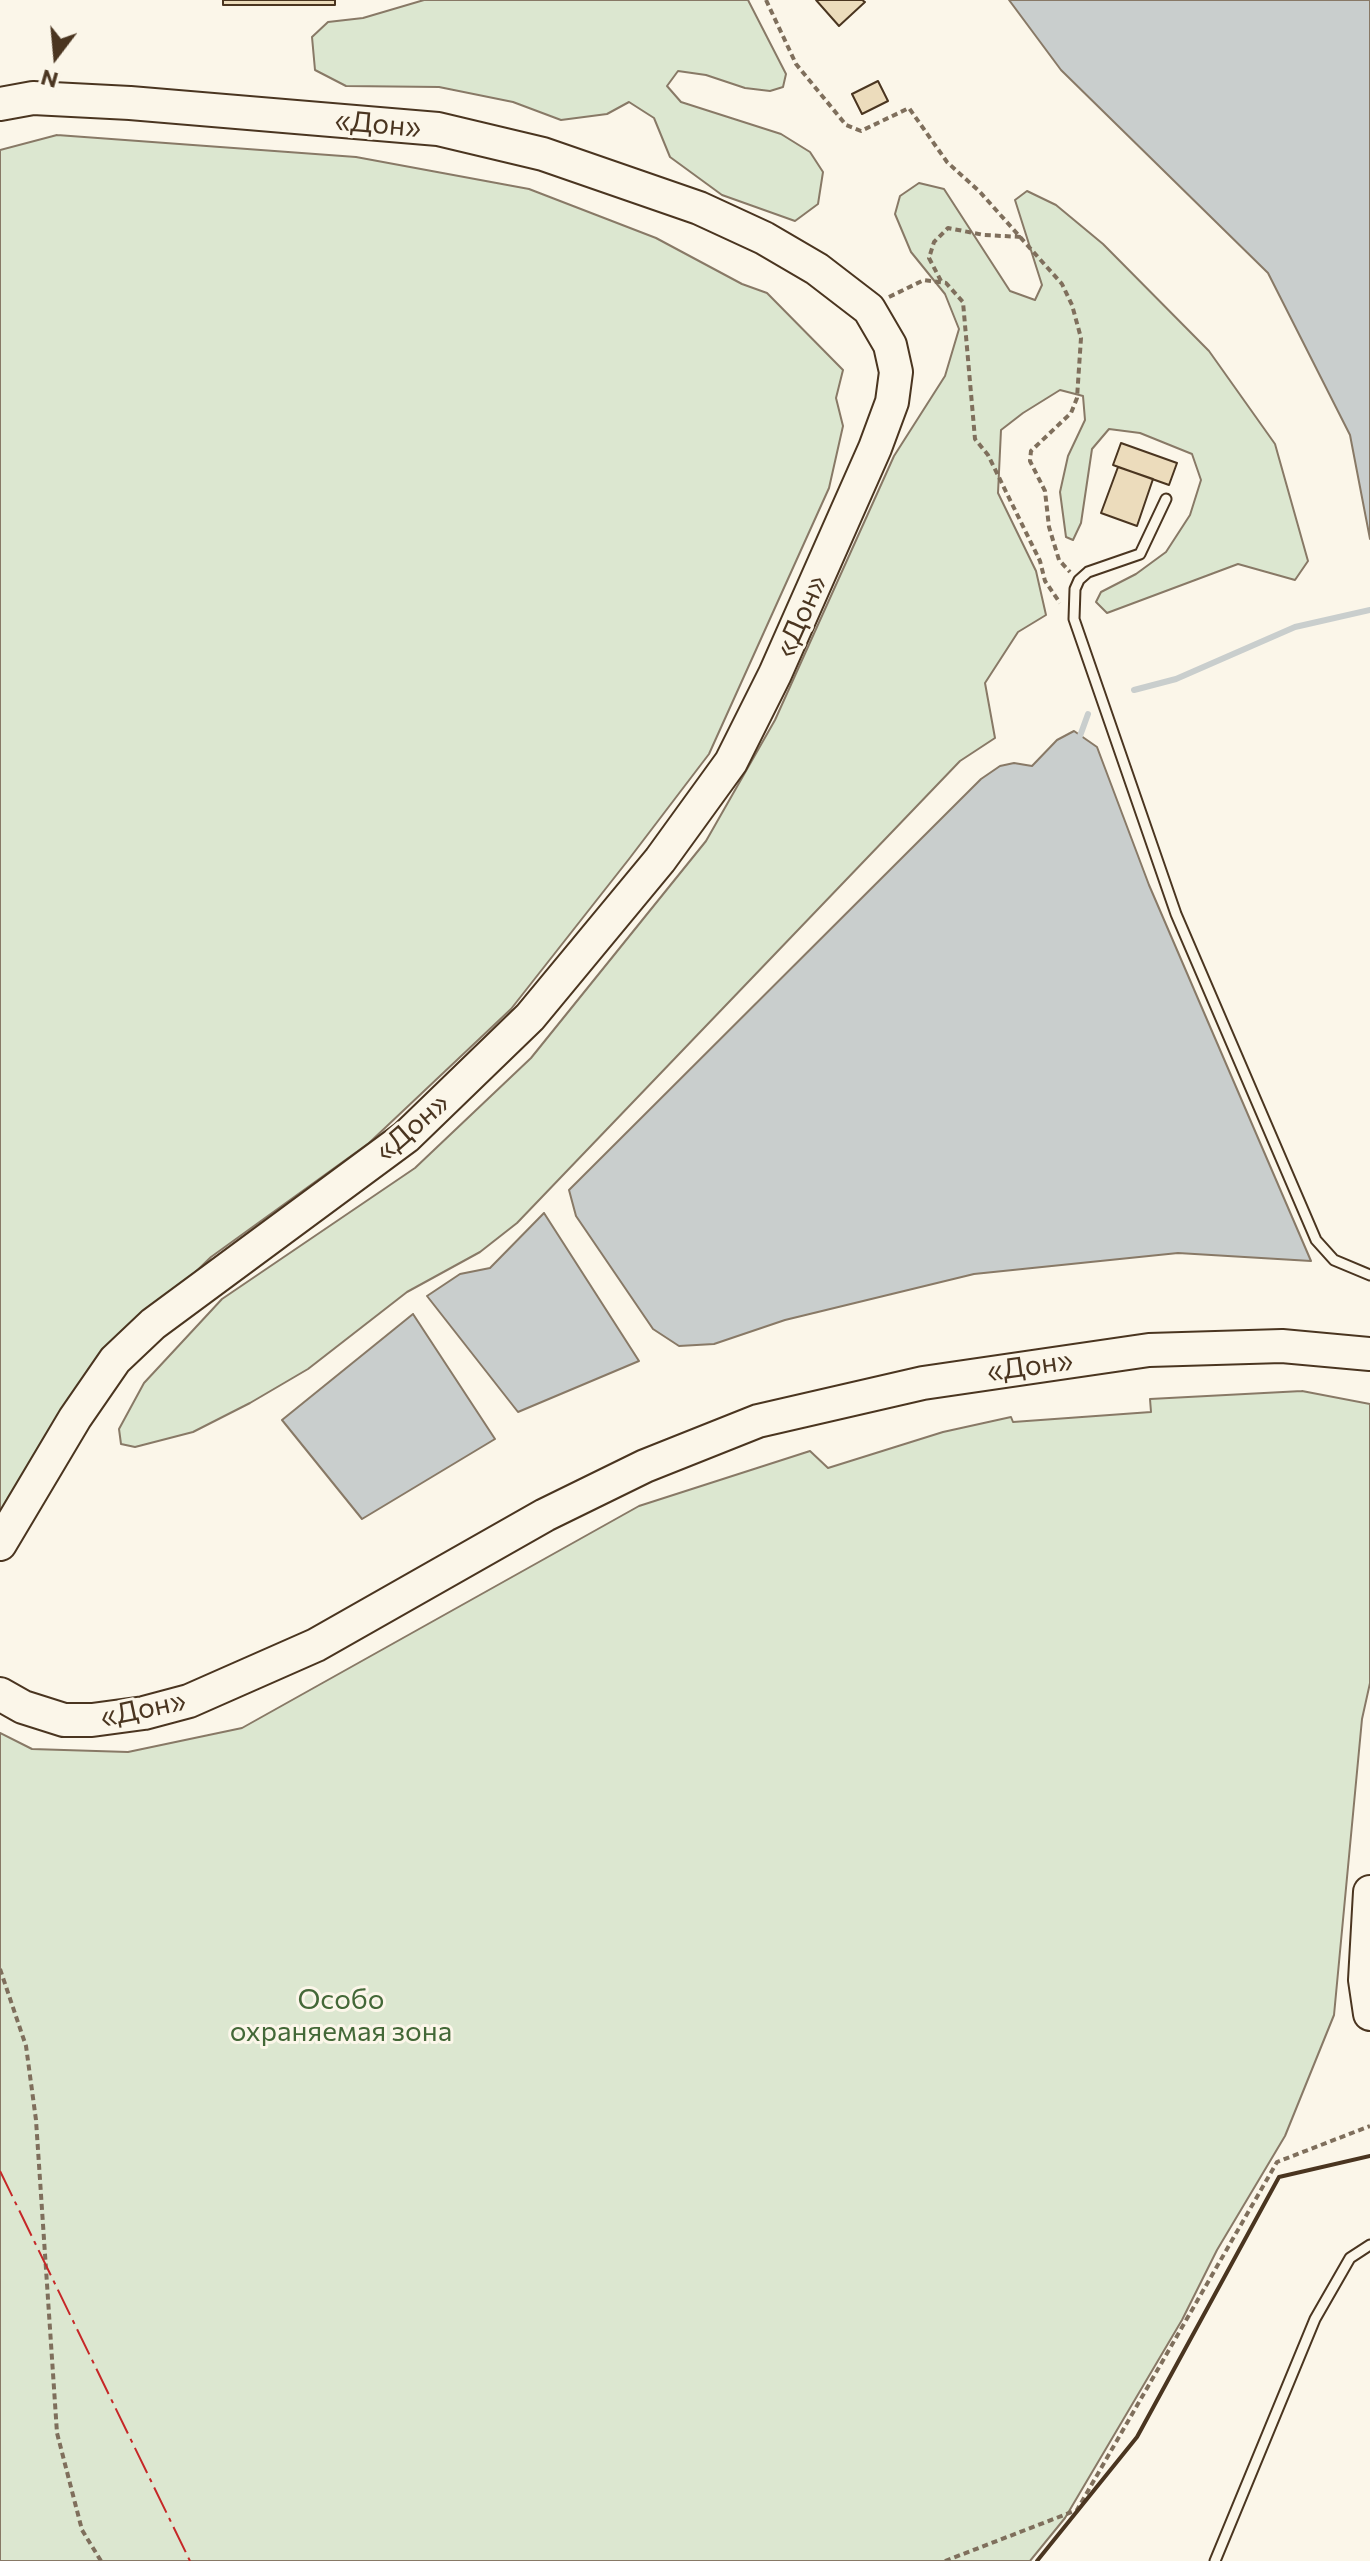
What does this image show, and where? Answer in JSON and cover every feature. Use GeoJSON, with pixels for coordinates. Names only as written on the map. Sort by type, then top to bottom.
{"type":"FeatureCollection","features":[{"type":"Feature","properties":{"kind":"highway","name":"«Дон»"},"geometry":{"type":"LineString","coordinates":[[0,104],[33,98],[422,128],[528,150],[617,177],[764,238],[817,269],[869,309],[890,345],[896,372],[892,402],[775,674],[731,762],[660,860],[530,1017],[406,1137],[165,1316],[115,1360],[75,1418],[0,1544]]}},
{"type":"Feature","properties":{"kind":"highway","name":"«Дон»"},"geometry":{"type":"LineString","coordinates":[[0,1694],[23,1707],[64,1720],[92,1720],[144,1713],[189,1701],[316,1645],[559,1508],[645,1466],[758,1421],[923,1383],[1149,1350],[1282,1346],[1370,1354]]}},
{"type":"Feature","properties":{"kind":"highway"},"geometry":{"type":"LineString","coordinates":[[1370,1892],[1365,1980],[1370,2014]]}},
{"type":"Feature","properties":{"kind":"lane"},"geometry":{"type":"LineString","coordinates":[[1166,499],[1140,554],[1088,572],[1079,580],[1075,589],[1076,624],[1176,914],[1316,1240],[1334,1260],[1370,1275]]}},
{"type":"Feature","properties":{"kind":"lane"},"geometry":{"type":"LineString","coordinates":[[1215,2561],[1315,2319],[1350,2258],[1370,2245]]}},
{"type":"Feature","properties":{"kind":"path"},"geometry":{"type":"LineString","coordinates":[[766,0],[796,64],[846,125],[861,131],[909,108],[947,162],[1022,237],[1062,284],[1072,305],[1081,338],[1080,374],[1071,413],[1042,438],[1031,451],[1030,461],[1045,491],[1049,527],[1059,560],[1079,580]]}},
{"type":"Feature","properties":{"kind":"path"},"geometry":{"type":"LineString","coordinates":[[1022,237],[984,235],[948,228],[934,242],[929,258],[941,281],[963,302],[975,439],[988,455],[1012,501],[1045,581],[1076,624]]}},
{"type":"Feature","properties":{"kind":"path"},"geometry":{"type":"LineString","coordinates":[[869,309],[910,284],[924,280],[941,281]]}},
{"type":"Feature","properties":{"kind":"path"},"geometry":{"type":"LineString","coordinates":[[0,1969],[26,2046],[36,2120],[57,2433],[82,2530],[101,2561]]}},
{"type":"Feature","properties":{"kind":"path"},"geometry":{"type":"LineString","coordinates":[[945,2561],[1077,2510],[1277,2162],[1370,2126]]}},
{"type":"Feature","properties":{"kind":"green space"},"geometry":{"type":"Polygon","coordinates":[[[424,0],[748,0],[786,74],[783,87],[770,91],[745,88],[706,75],[678,71],[667,86],[681,102],[781,134],[810,152],[823,172],[818,204],[795,221],[722,195],[670,157],[654,118],[629,102],[607,114],[561,120],[513,102],[439,87],[346,86],[315,70],[312,37],[328,22],[363,18],[424,0]]]}},
{"type":"Feature","properties":{"kind":"green space"},"geometry":{"type":"Polygon","coordinates":[[[57,135],[356,157],[529,189],[656,238],[742,284],[767,293],[843,370],[836,398],[843,426],[829,488],[709,754],[629,859],[511,1009],[369,1143],[211,1257],[86,1378],[0,1515],[0,150],[57,135]]]}},
{"type":"Feature","properties":{"kind":"green space"},"geometry":{"type":"Polygon","coordinates":[[[919,183],[944,189],[1010,291],[1035,300],[1042,285],[1015,200],[1027,191],[1056,205],[1103,244],[1209,351],[1275,444],[1308,561],[1295,580],[1238,564],[1107,613],[1096,602],[1101,592],[1136,574],[1166,552],[1190,515],[1201,480],[1192,454],[1140,433],[1109,429],[1092,449],[1081,523],[1073,540],[1066,537],[1060,492],[1068,456],[1085,420],[1083,396],[1060,390],[1023,413],[1001,430],[998,493],[1036,571],[1046,615],[1018,632],[985,683],[995,738],[960,761],[517,1223],[480,1252],[407,1292],[308,1369],[250,1403],[193,1432],[135,1447],[121,1444],[119,1429],[144,1383],[222,1299],[415,1168],[531,1058],[706,841],[775,720],[894,456],[945,376],[959,329],[945,294],[911,252],[895,214],[900,196],[919,183]]]}},
{"type":"Feature","properties":{"kind":"green space","name":"Особо охраняемая зона"},"geometry":{"type":"Polygon","coordinates":[[[1302,1391],[1370,1404],[1370,1683],[1362,1719],[1334,2015],[1285,2136],[1217,2250],[1182,2320],[1065,2518],[1030,2561],[0,2561],[0,1733],[32,1749],[128,1752],[242,1728],[639,1506],[810,1451],[828,1468],[943,1432],[1011,1417],[1013,1422],[1151,1412],[1150,1399],[1302,1391]]]}},
{"type":"Feature","properties":{"kind":"shaded area"},"geometry":{"type":"Polygon","coordinates":[[[1009,0],[1370,0],[1370,539],[1350,435],[1268,273],[1061,70],[1009,0]]]}},
{"type":"Feature","properties":{"kind":"shaded area"},"geometry":{"type":"Polygon","coordinates":[[[1074,731],[1097,747],[1149,885],[1311,1261],[1178,1253],[974,1274],[785,1320],[714,1344],[679,1346],[653,1329],[576,1216],[569,1190],[981,779],[1000,766],[1014,763],[1032,766],[1057,740],[1074,731]]]}},
{"type":"Feature","properties":{"kind":"shaded area"},"geometry":{"type":"Polygon","coordinates":[[[544,1213],[639,1361],[518,1412],[427,1296],[460,1274],[490,1268],[544,1213]]]}},
{"type":"Feature","properties":{"kind":"shaded area"},"geometry":{"type":"Polygon","coordinates":[[[413,1314],[495,1439],[362,1519],[282,1420],[413,1314]]]}},
{"type":"Feature","properties":{"kind":"building"},"geometry":{"type":"Polygon","coordinates":[[[223,0],[335,0],[335,5],[223,5],[223,0]]]}},
{"type":"Feature","properties":{"kind":"building"},"geometry":{"type":"Polygon","coordinates":[[[816,0],[862,0],[865,2],[839,26],[816,0]]]}},
{"type":"Feature","properties":{"kind":"building"},"geometry":{"type":"Polygon","coordinates":[[[878,81],[888,101],[862,114],[852,94],[878,81]]]}},
{"type":"Feature","properties":{"kind":"building"},"geometry":{"type":"Polygon","coordinates":[[[1121,443],[1177,463],[1169,485],[1113,465],[1121,443]]]}},
{"type":"Feature","properties":{"kind":"building"},"geometry":{"type":"Polygon","coordinates":[[[1118,467],[1153,479],[1137,526],[1101,513],[1118,467]]]}},
{"type":"Feature","properties":{"kind":"waterway"},"geometry":{"type":"LineString","coordinates":[[1134,690],[1176,679],[1295,627],[1370,610]]}},
{"type":"Feature","properties":{"kind":"waterway"},"geometry":{"type":"LineString","coordinates":[[1080,736],[1088,714]]}},
{"type":"Feature","properties":{"kind":"wall"},"geometry":{"type":"LineString","coordinates":[[1037,2561],[1137,2437],[1279,2177],[1370,2156]]}},
{"type":"Feature","properties":{"kind":"power"},"geometry":{"type":"LineString","coordinates":[[0,2171],[190,2561]]}}]}
